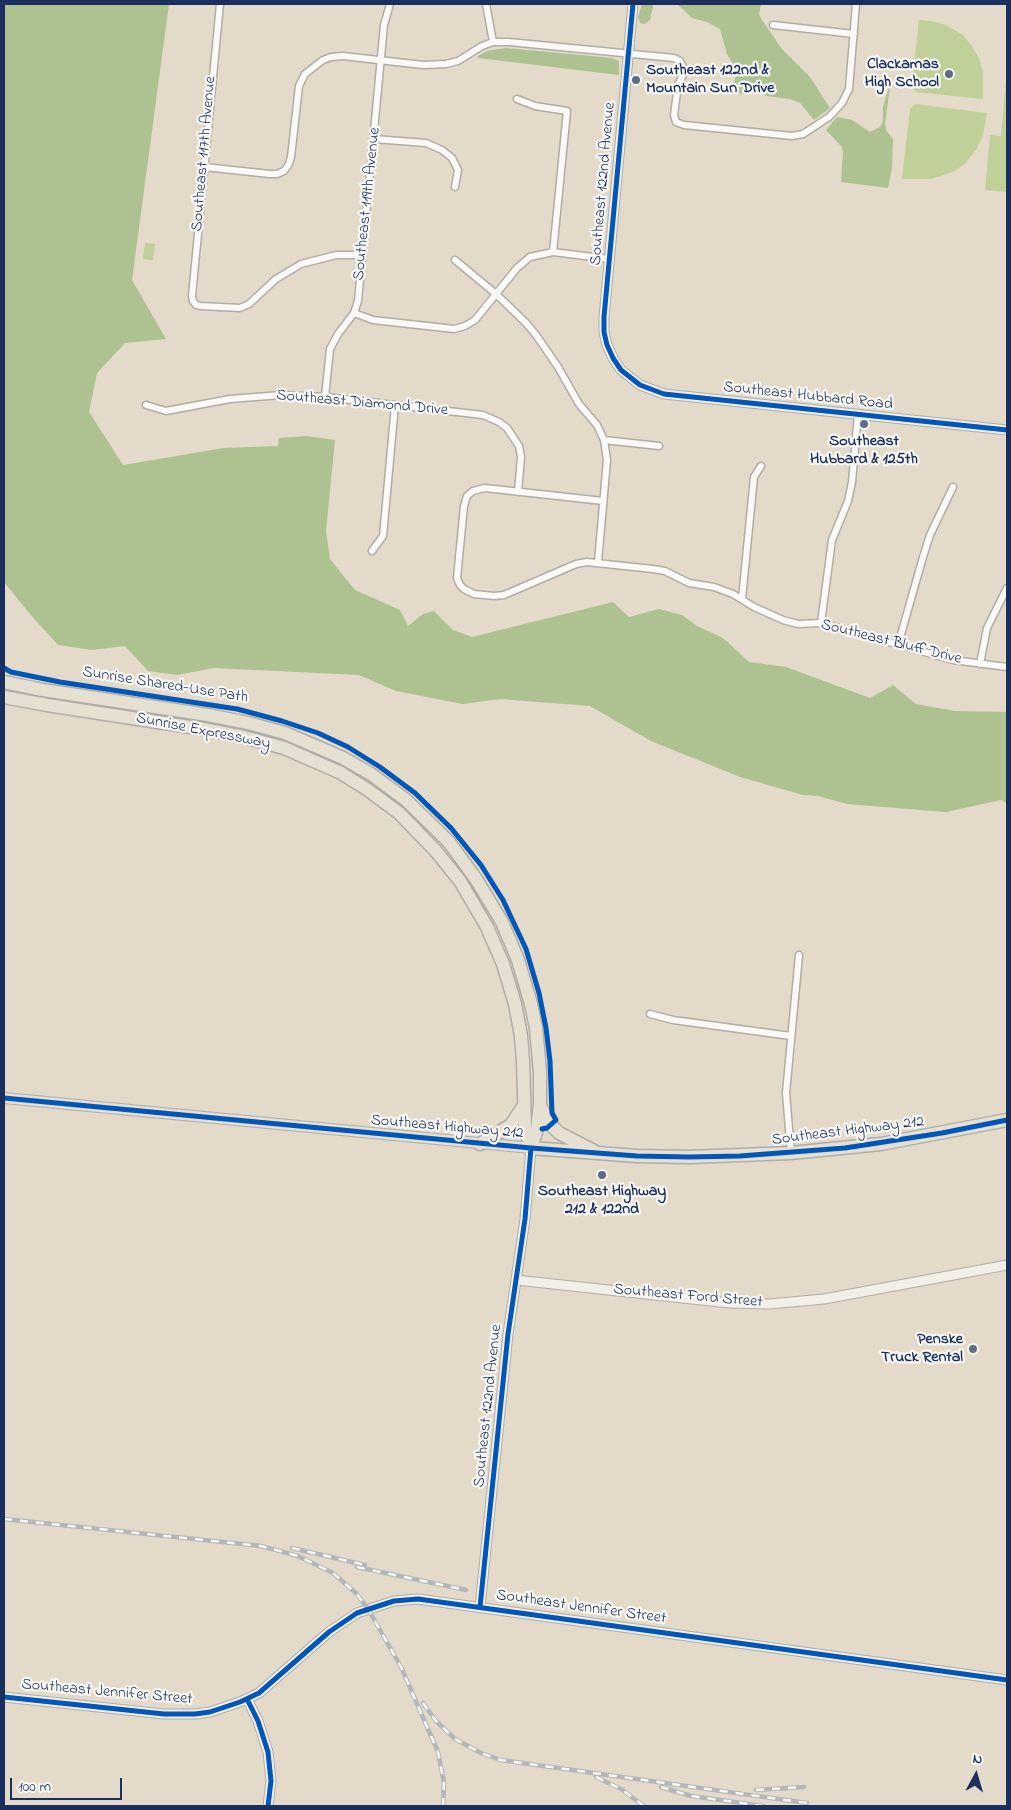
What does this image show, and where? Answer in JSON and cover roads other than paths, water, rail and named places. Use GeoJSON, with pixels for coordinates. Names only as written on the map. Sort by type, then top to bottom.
{"type":"FeatureCollection","features":[{"type":"Feature","properties":{"kind":"highway","name":"Sunrise Expressway"},"geometry":{"type":"LineString","coordinates":[[4,682],[43,690],[208,715],[285,733],[343,758],[371,774],[406,800],[449,842],[490,900],[511,942],[524,979],[536,1028],[540,1072],[540,1105],[532,1148]]}},
{"type":"Feature","properties":{"kind":"highway","name":"Sunrise Expressway"},"geometry":{"type":"LineString","coordinates":[[4,697],[203,729],[244,737],[284,748],[341,773],[368,790],[399,814],[436,850],[460,881],[494,941],[518,1017],[523,1061],[525,1129],[532,1148]]}},
{"type":"Feature","properties":{"kind":"highway"},"geometry":{"type":"LineString","coordinates":[[540,1105],[551,1125],[560,1133],[598,1153]]}},
{"type":"Feature","properties":{"kind":"highway"},"geometry":{"type":"LineString","coordinates":[[480,1144],[511,1125],[524,1106]]}},
{"type":"Feature","properties":{"kind":"highway","name":"Southeast Highway 212"},"geometry":{"type":"LineString","coordinates":[[532,1148],[689,1157],[791,1153],[881,1144],[1007,1120]]}},
{"type":"Feature","properties":{"kind":"main road","name":"Southeast 122nd Avenue"},"geometry":{"type":"LineString","coordinates":[[617,364],[610,352],[604,332],[604,318],[633,4]]}},
{"type":"Feature","properties":{"kind":"main road","name":"Southeast Hubbard Road"},"geometry":{"type":"LineString","coordinates":[[617,364],[633,381],[647,389],[664,394],[1007,430]]}},
{"type":"Feature","properties":{"kind":"main road","name":"Southeast Highway 212"},"geometry":{"type":"LineString","coordinates":[[4,1098],[532,1148]]}},
{"type":"Feature","properties":{"kind":"main road","name":"Southeast 122nd Avenue"},"geometry":{"type":"LineString","coordinates":[[480,1607],[508,1334],[525,1219],[532,1148]]}},
{"type":"Feature","properties":{"kind":"main road","name":"Southeast Ford Street"},"geometry":{"type":"LineString","coordinates":[[516,1280],[729,1303],[769,1304],[824,1299],[1007,1265]]}},
{"type":"Feature","properties":{"kind":"main road","name":"Southeast Jennifer Street"},"geometry":{"type":"LineString","coordinates":[[4,1697],[182,1714],[210,1712],[247,1699],[269,1685],[344,1621],[363,1611],[394,1602],[418,1600],[1007,1680]]}},
{"type":"Feature","properties":{"kind":"main road"},"geometry":{"type":"LineString","coordinates":[[247,1699],[258,1721],[268,1752],[270,1781],[268,1806]]}},
{"type":"Feature","properties":{"kind":"street","name":"Southeast 117th Avenue"},"geometry":{"type":"LineString","coordinates":[[220,4],[192,296],[194,304],[240,308],[249,304],[276,279],[301,264],[336,255],[363,255]]}},
{"type":"Feature","properties":{"kind":"street","name":"Southeast 119th Avenue"},"geometry":{"type":"LineString","coordinates":[[325,397],[330,349],[338,334],[354,313],[358,301],[384,25],[390,4]]}},
{"type":"Feature","properties":{"kind":"street"},"geometry":{"type":"LineString","coordinates":[[486,4],[493,42]]}},
{"type":"Feature","properties":{"kind":"street"},"geometry":{"type":"LineString","coordinates":[[204,167],[270,174],[284,171],[291,157],[300,86],[305,74],[323,60],[343,56],[423,65],[446,64],[458,61],[482,46],[493,42],[674,58],[680,61],[685,71],[678,85],[674,115],[676,122],[684,125],[792,136],[803,134],[830,117],[842,103],[849,89],[856,4]]}},
{"type":"Feature","properties":{"kind":"street"},"geometry":{"type":"LineString","coordinates":[[773,26],[854,34]]}},
{"type":"Feature","properties":{"kind":"street"},"geometry":{"type":"LineString","coordinates":[[517,100],[535,106],[567,111],[554,252]]}},
{"type":"Feature","properties":{"kind":"street"},"geometry":{"type":"LineString","coordinates":[[374,139],[426,143],[442,150],[452,158],[458,170],[455,187]]}},
{"type":"Feature","properties":{"kind":"street"},"geometry":{"type":"LineString","coordinates":[[354,313],[372,320],[454,329],[465,326],[475,320],[530,257],[554,252],[609,258]]}},
{"type":"Feature","properties":{"kind":"street"},"geometry":{"type":"LineString","coordinates":[[455,260],[496,294],[536,334],[576,399],[597,425],[604,440],[607,460],[598,562]]}},
{"type":"Feature","properties":{"kind":"street","name":"Southeast Diamond Drive"},"geometry":{"type":"LineString","coordinates":[[146,405],[166,411],[256,396],[281,395],[325,397],[482,415],[499,422],[514,436],[519,446],[521,462],[518,492]]}},
{"type":"Feature","properties":{"kind":"street"},"geometry":{"type":"LineString","coordinates":[[372,551],[383,536],[395,405]]}},
{"type":"Feature","properties":{"kind":"street"},"geometry":{"type":"LineString","coordinates":[[821,623],[832,540],[848,501],[852,482],[858,414]]}},
{"type":"Feature","properties":{"kind":"street"},"geometry":{"type":"LineString","coordinates":[[604,440],[659,446]]}},
{"type":"Feature","properties":{"kind":"street"},"geometry":{"type":"LineString","coordinates":[[742,599],[754,477],[761,466]]}},
{"type":"Feature","properties":{"kind":"street"},"geometry":{"type":"LineString","coordinates":[[898,645],[928,542],[953,487]]}},
{"type":"Feature","properties":{"kind":"street","name":"Southeast Bluff Drive"},"geometry":{"type":"LineString","coordinates":[[518,492],[485,488],[473,491],[467,496],[464,506],[457,578],[464,589],[474,594],[504,595],[576,564],[587,562],[665,571],[689,583],[714,587],[733,594],[754,607],[783,620],[798,624],[821,623],[953,660],[1007,667]]}},
{"type":"Feature","properties":{"kind":"street"},"geometry":{"type":"LineString","coordinates":[[518,492],[603,501]]}},
{"type":"Feature","properties":{"kind":"street"},"geometry":{"type":"LineString","coordinates":[[980,664],[987,628],[1007,588]]}},
{"type":"Feature","properties":{"kind":"street"},"geometry":{"type":"LineString","coordinates":[[791,1153],[786,1098],[799,955]]}},
{"type":"Feature","properties":{"kind":"street"},"geometry":{"type":"LineString","coordinates":[[650,1014],[673,1020],[791,1036]]}},
{"type":"Feature","properties":{"kind":"railway"},"geometry":{"type":"LineString","coordinates":[[4,1519],[261,1546],[298,1556],[333,1573],[356,1593],[368,1609],[401,1667],[438,1752],[444,1783],[443,1806]]}},
{"type":"Feature","properties":{"kind":"railway"},"geometry":{"type":"LineString","coordinates":[[292,1548],[365,1565]]}},
{"type":"Feature","properties":{"kind":"railway"},"geometry":{"type":"LineString","coordinates":[[357,1567],[466,1590]]}},
{"type":"Feature","properties":{"kind":"railway"},"geometry":{"type":"LineString","coordinates":[[423,1703],[436,1721],[455,1739],[481,1753],[501,1760],[807,1803]]}},
{"type":"Feature","properties":{"kind":"railway"},"geometry":{"type":"LineString","coordinates":[[596,1777],[621,1789],[644,1806]]}},
{"type":"Feature","properties":{"kind":"railway"},"geometry":{"type":"LineString","coordinates":[[661,1787],[691,1796],[763,1806]]}},
{"type":"Feature","properties":{"kind":"railway"},"geometry":{"type":"LineString","coordinates":[[756,1790],[804,1787]]}},
{"type":"Feature","properties":{"kind":"place","name":"Clackamas High School"},"geometry":{"type":"Point","coordinates":[949,74]}},
{"type":"Feature","properties":{"kind":"place","name":"Southeast 122nd & Mountain Sun Drive"},"geometry":{"type":"Point","coordinates":[636,80]}},
{"type":"Feature","properties":{"kind":"place","name":"Southeast Hubbard & 125th"},"geometry":{"type":"Point","coordinates":[864,424]}},
{"type":"Feature","properties":{"kind":"place","name":"Southeast Highway 212 & 122nd"},"geometry":{"type":"Point","coordinates":[602,1175]}},
{"type":"Feature","properties":{"kind":"place","name":"Penske Truck Rental"},"geometry":{"type":"Point","coordinates":[973,1349]}}]}
